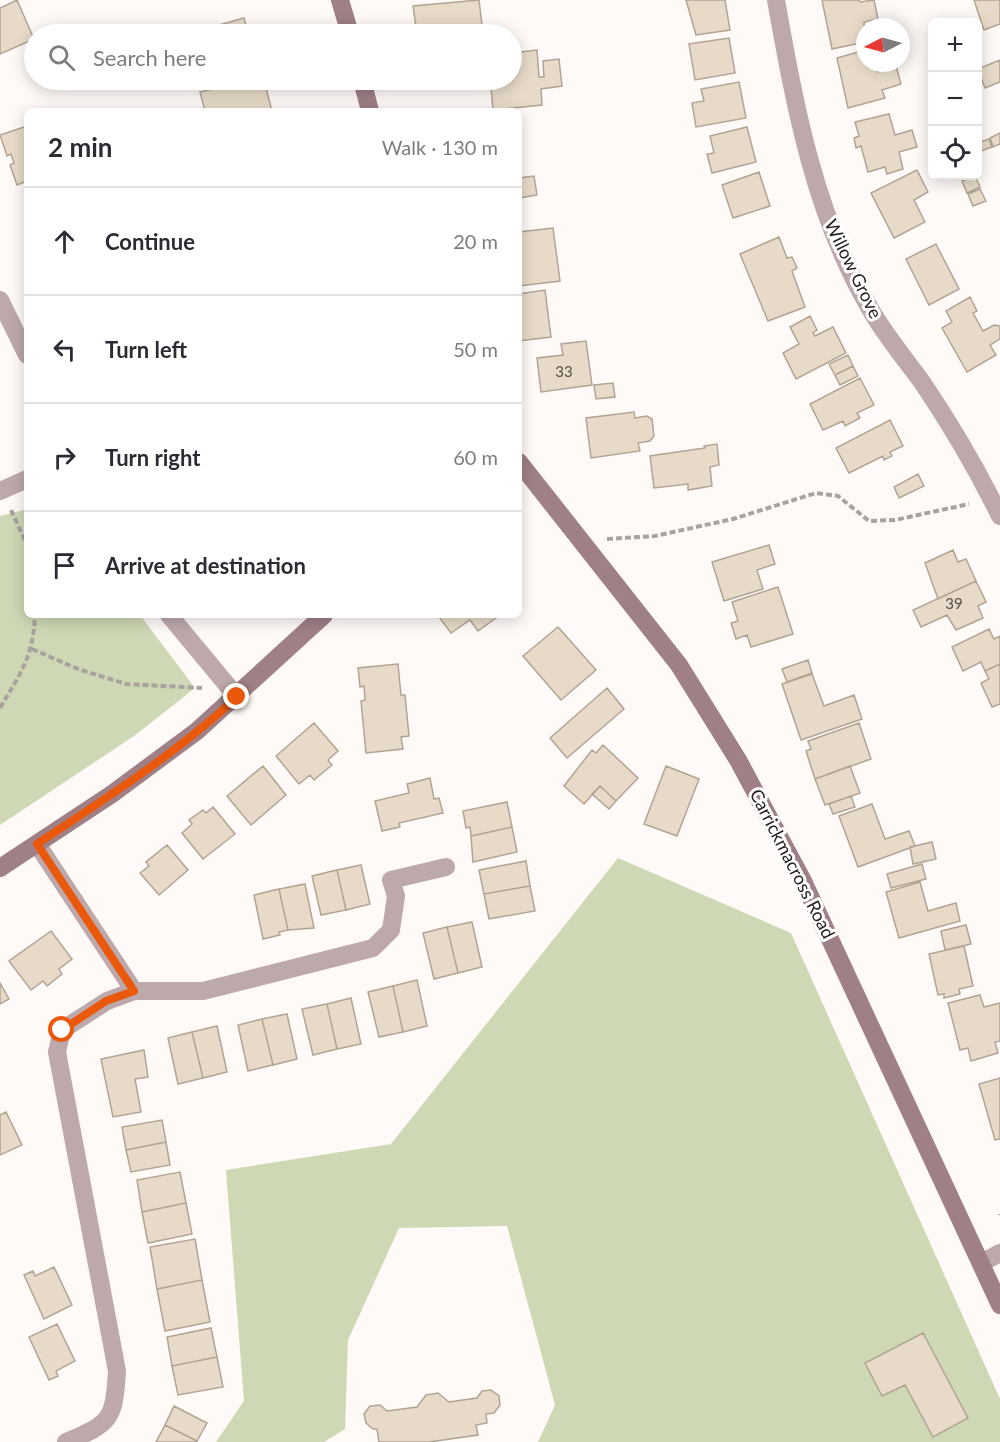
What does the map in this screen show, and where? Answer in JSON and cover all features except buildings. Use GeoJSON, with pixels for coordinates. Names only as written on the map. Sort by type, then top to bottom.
{"type":"FeatureCollection","features":[{"type":"Feature","properties":{"kind":"main road"},"geometry":{"type":"LineString","coordinates":[[339,0],[347,24]]}},
{"type":"Feature","properties":{"kind":"main road"},"geometry":{"type":"LineString","coordinates":[[365,90],[369,108]]}},
{"type":"Feature","properties":{"kind":"main road","name":"Carrickmacross Road"},"geometry":{"type":"LineString","coordinates":[[522,466],[679,665],[738,760],[805,886],[1000,1305]]}},
{"type":"Feature","properties":{"kind":"main road"},"geometry":{"type":"LineString","coordinates":[[0,868],[112,794],[197,731],[237,697],[321,618]]}},
{"type":"Feature","properties":{"kind":"street","name":"Willow Grove"},"geometry":{"type":"LineString","coordinates":[[776,0],[795,108],[829,226],[872,312],[923,384],[977,468],[997,508]]}},
{"type":"Feature","properties":{"kind":"street"},"geometry":{"type":"LineString","coordinates":[[0,300],[24,349]]}},
{"type":"Feature","properties":{"kind":"street"},"geometry":{"type":"LineString","coordinates":[[1,491],[24,480]]}},
{"type":"Feature","properties":{"kind":"street"},"geometry":{"type":"LineString","coordinates":[[172,618],[237,697]]}},
{"type":"Feature","properties":{"kind":"street"},"geometry":{"type":"LineString","coordinates":[[37,844],[134,991]]}},
{"type":"Feature","properties":{"kind":"street"},"geometry":{"type":"LineString","coordinates":[[66,1442],[97,1429],[114,1407],[117,1371],[57,1052],[62,1030],[106,1001],[134,991],[203,991],[373,948],[391,930],[396,896],[391,880],[446,867]]}},
{"type":"Feature","properties":{"kind":"street"},"geometry":{"type":"LineString","coordinates":[[981,1263],[1000,1253]]}},
{"type":"Feature","properties":{"kind":"path"},"geometry":{"type":"LineString","coordinates":[[1,491],[24,539]]}},
{"type":"Feature","properties":{"kind":"path"},"geometry":{"type":"LineString","coordinates":[[606,539],[655,536],[733,519],[816,493],[838,496],[869,521],[997,508]]}},
{"type":"Feature","properties":{"kind":"path"},"geometry":{"type":"LineString","coordinates":[[0,708],[28,661],[32,649],[35,618]]}},
{"type":"Feature","properties":{"kind":"path"},"geometry":{"type":"LineString","coordinates":[[32,649],[78,669],[126,684],[197,690],[224,680]]}},
{"type":"Feature","properties":{"kind":"green space"},"geometry":{"type":"Polygon","coordinates":[[[24,510],[24,618],[142,618],[195,688],[134,736],[0,825],[0,516],[24,510]]]}},
{"type":"Feature","properties":{"kind":"green space"},"geometry":{"type":"Polygon","coordinates":[[[618,858],[791,933],[1000,1399],[1000,1442],[538,1442],[555,1405],[507,1226],[399,1228],[348,1340],[345,1429],[324,1442],[216,1442],[244,1401],[226,1170],[391,1144],[618,858]]]}},
{"type":"Feature","properties":{"kind":"route"},"geometry":{"type":"LineString","coordinates":[[62,1030],[106,1001],[134,991],[37,844],[112,794],[197,731],[237,697]]}}]}
